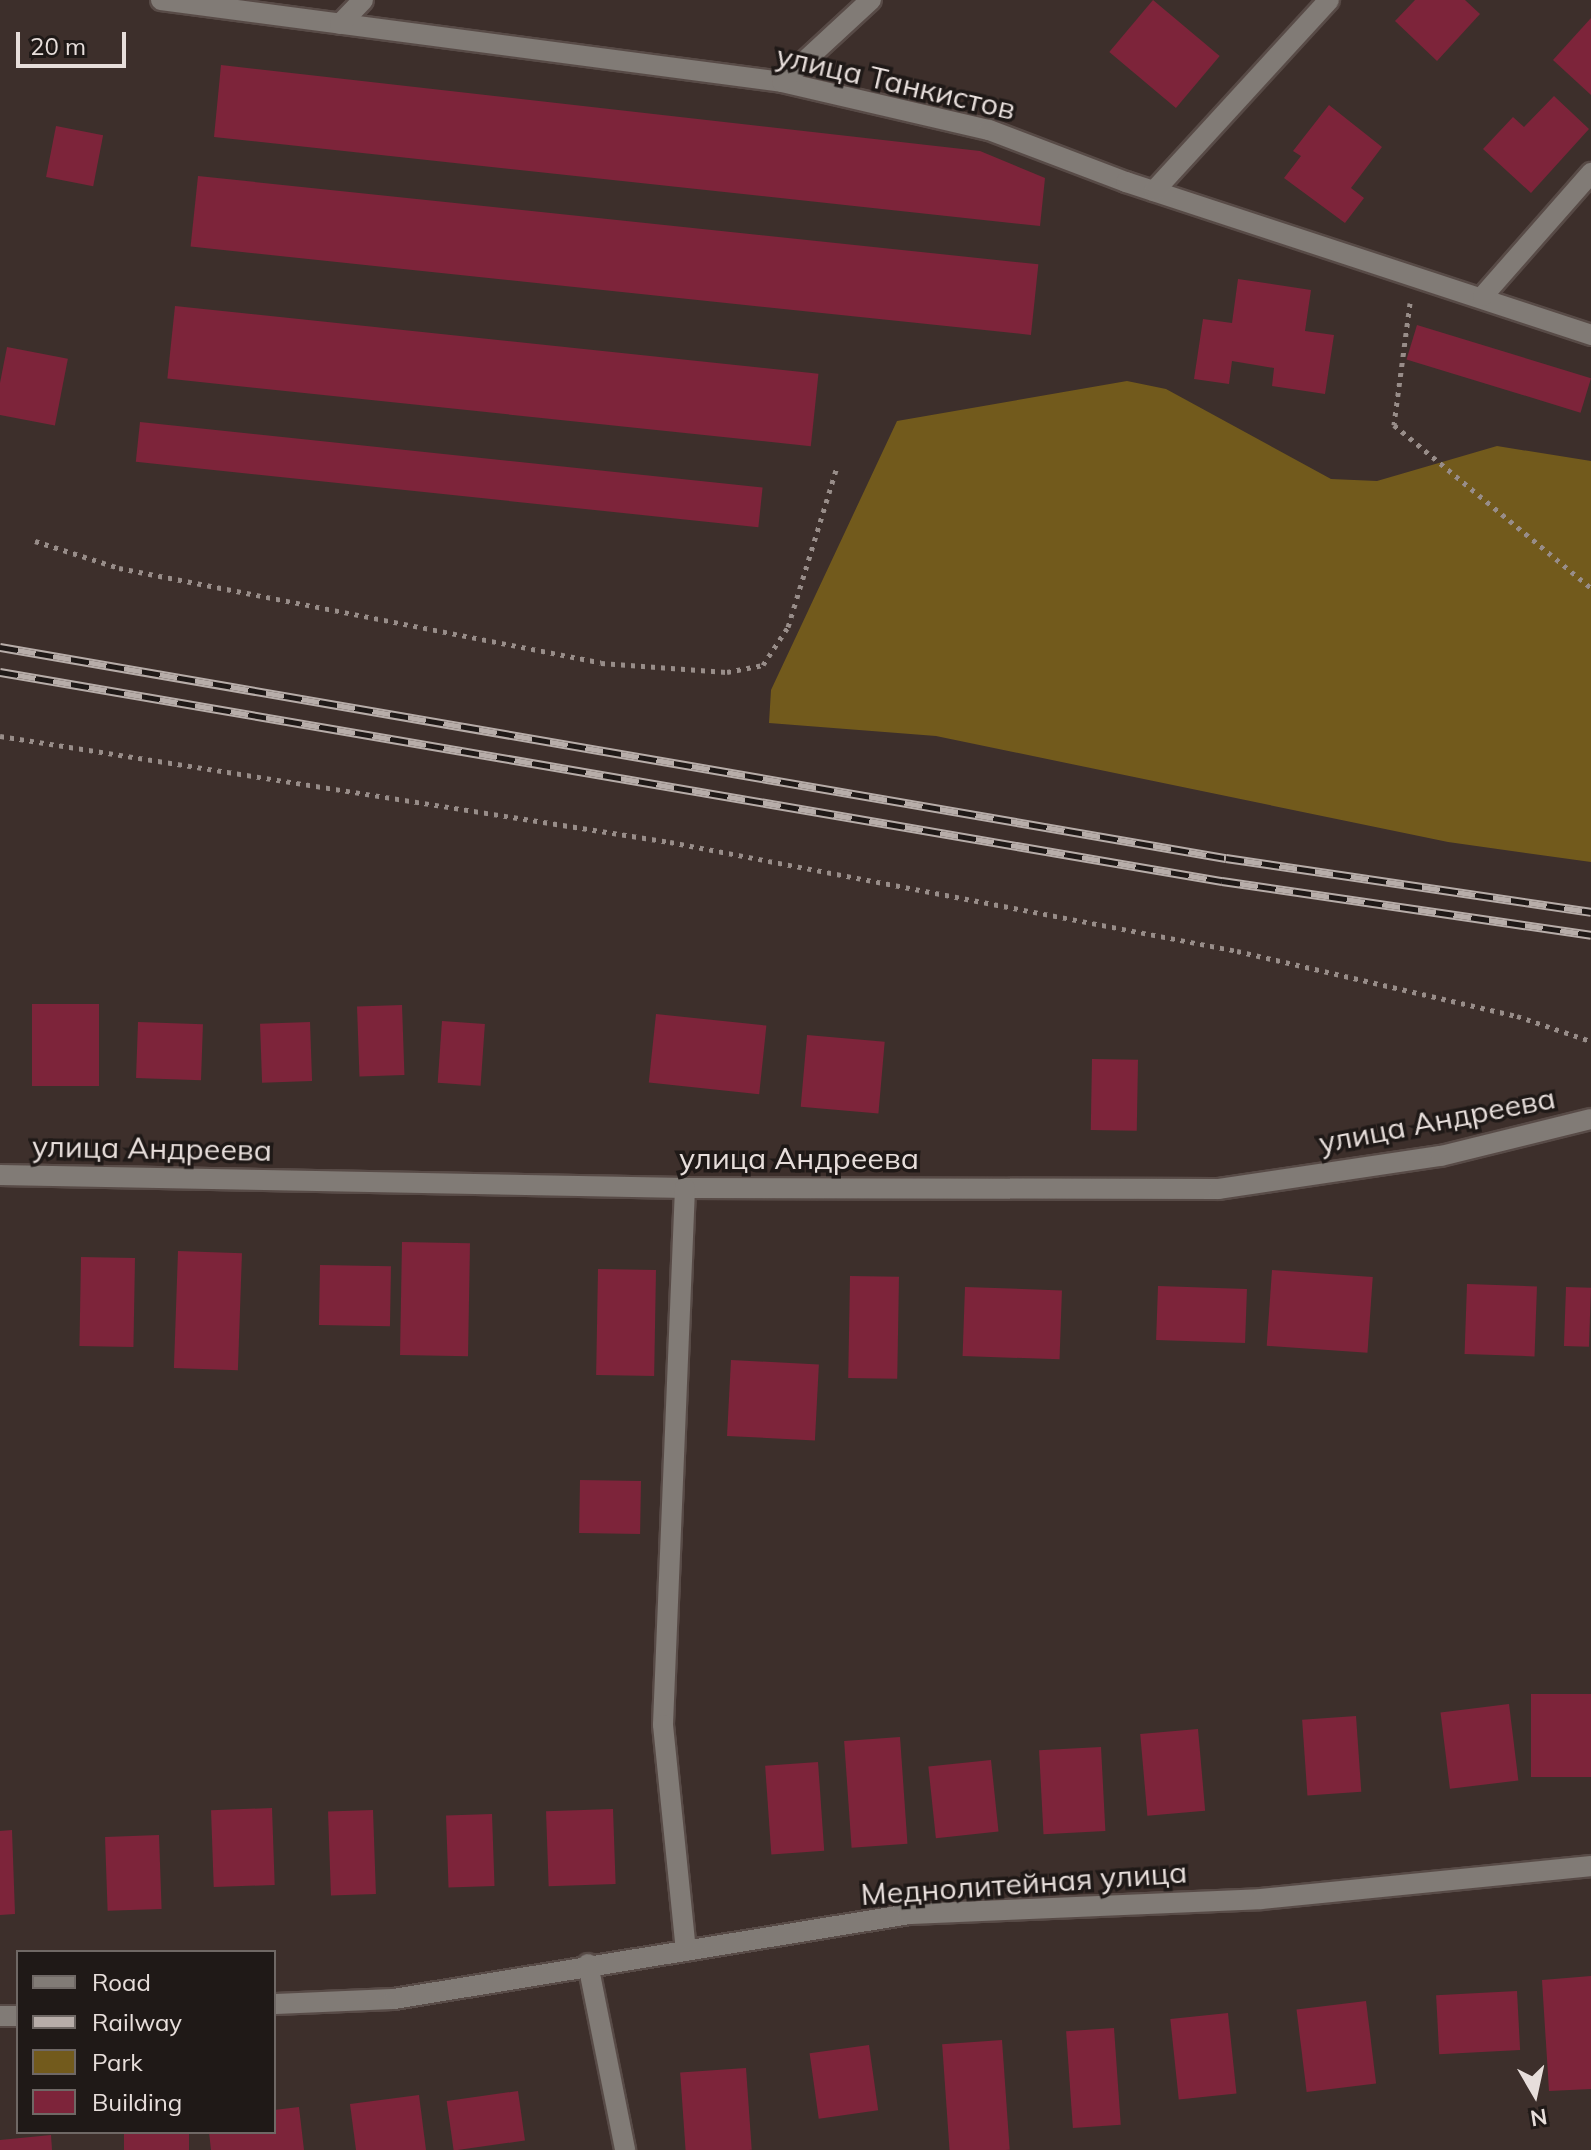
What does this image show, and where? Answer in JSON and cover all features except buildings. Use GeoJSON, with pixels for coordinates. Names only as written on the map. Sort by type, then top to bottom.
{"type":"FeatureCollection","features":[{"type":"Feature","properties":{"kind":"street","name":"улица Танкистов"},"geometry":{"type":"LineString","coordinates":[[161,0],[782,82],[989,130],[1154,191],[1483,296],[1591,335]]}},
{"type":"Feature","properties":{"kind":"street"},"geometry":{"type":"LineString","coordinates":[[340,24],[363,0]]}},
{"type":"Feature","properties":{"kind":"street"},"geometry":{"type":"LineString","coordinates":[[782,82],[871,0]]}},
{"type":"Feature","properties":{"kind":"street"},"geometry":{"type":"LineString","coordinates":[[1154,191],[1329,0]]}},
{"type":"Feature","properties":{"kind":"street"},"geometry":{"type":"LineString","coordinates":[[1483,296],[1591,173]]}},
{"type":"Feature","properties":{"kind":"street","name":"улица Андреева"},"geometry":{"type":"LineString","coordinates":[[0,1175],[685,1188],[1219,1189],[1441,1156],[1591,1119]]}},
{"type":"Feature","properties":{"kind":"street"},"geometry":{"type":"LineString","coordinates":[[685,1188],[663,1725],[686,1951]]}},
{"type":"Feature","properties":{"kind":"street","name":"Меднолитейная улица"},"geometry":{"type":"LineString","coordinates":[[276,2004],[394,1999],[588,1964],[909,1914],[1261,1899],[1591,1866]]}},
{"type":"Feature","properties":{"kind":"street"},"geometry":{"type":"LineString","coordinates":[[588,1964],[625,2150]]}},
{"type":"Feature","properties":{"kind":"path"},"geometry":{"type":"LineString","coordinates":[[1414,274],[1394,425],[1591,588]]}},
{"type":"Feature","properties":{"kind":"path"},"geometry":{"type":"LineString","coordinates":[[35,541],[119,568],[601,663],[727,672],[763,665],[788,627],[837,467]]}},
{"type":"Feature","properties":{"kind":"path"},"geometry":{"type":"LineString","coordinates":[[0,736],[670,842],[1237,951],[1517,1016],[1591,1041]]}},
{"type":"Feature","properties":{"kind":"green space"},"geometry":{"type":"Polygon","coordinates":[[[1127,381],[1166,389],[1331,479],[1377,481],[1497,446],[1591,461],[1591,862],[1448,842],[936,736],[769,723],[771,690],[897,421],[1127,381]]]}},
{"type":"Feature","properties":{"kind":"railway"},"geometry":{"type":"LineString","coordinates":[[0,647],[1226,858],[1591,912]]}},
{"type":"Feature","properties":{"kind":"railway"},"geometry":{"type":"LineString","coordinates":[[0,672],[1222,881],[1591,935]]}}]}
